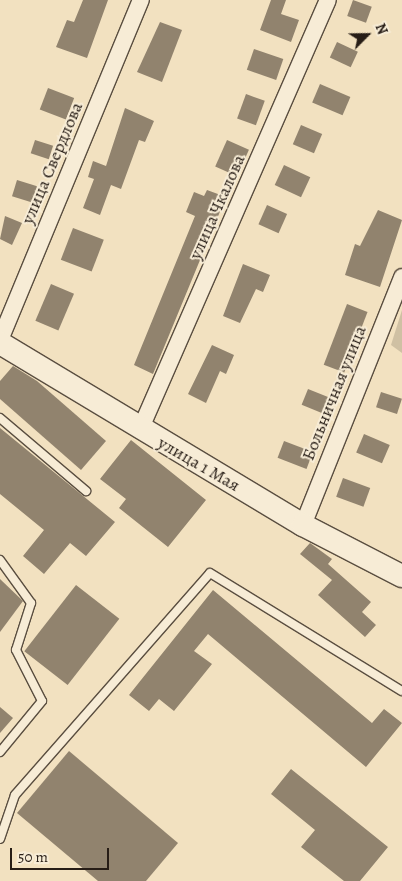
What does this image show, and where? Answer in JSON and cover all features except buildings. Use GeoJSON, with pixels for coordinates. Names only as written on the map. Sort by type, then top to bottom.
{"type":"FeatureCollection","features":[{"type":"Feature","properties":{"kind":"street","name":"улица Свердлова"},"geometry":{"type":"LineString","coordinates":[[0,342],[142,0]]}},
{"type":"Feature","properties":{"kind":"street","name":"улица Чкалова"},"geometry":{"type":"LineString","coordinates":[[140,430],[328,0]]}},
{"type":"Feature","properties":{"kind":"street","name":"Больничная улица"},"geometry":{"type":"LineString","coordinates":[[303,525],[402,277]]}},
{"type":"Feature","properties":{"kind":"street","name":"улица 1 Мая"},"geometry":{"type":"LineString","coordinates":[[0,342],[140,430],[303,525],[402,576]]}},
{"type":"Feature","properties":{"kind":"lane"},"geometry":{"type":"LineString","coordinates":[[0,418],[86,491]]}},
{"type":"Feature","properties":{"kind":"lane"},"geometry":{"type":"LineString","coordinates":[[0,560],[31,603],[16,650],[42,701],[0,752]]}},
{"type":"Feature","properties":{"kind":"lane"},"geometry":{"type":"LineString","coordinates":[[0,839],[15,795],[210,573],[402,691]]}},
{"type":"Feature","properties":{"kind":"shaded area"},"geometry":{"type":"Polygon","coordinates":[[[402,310],[402,353],[391,345],[402,310]]]}}]}
